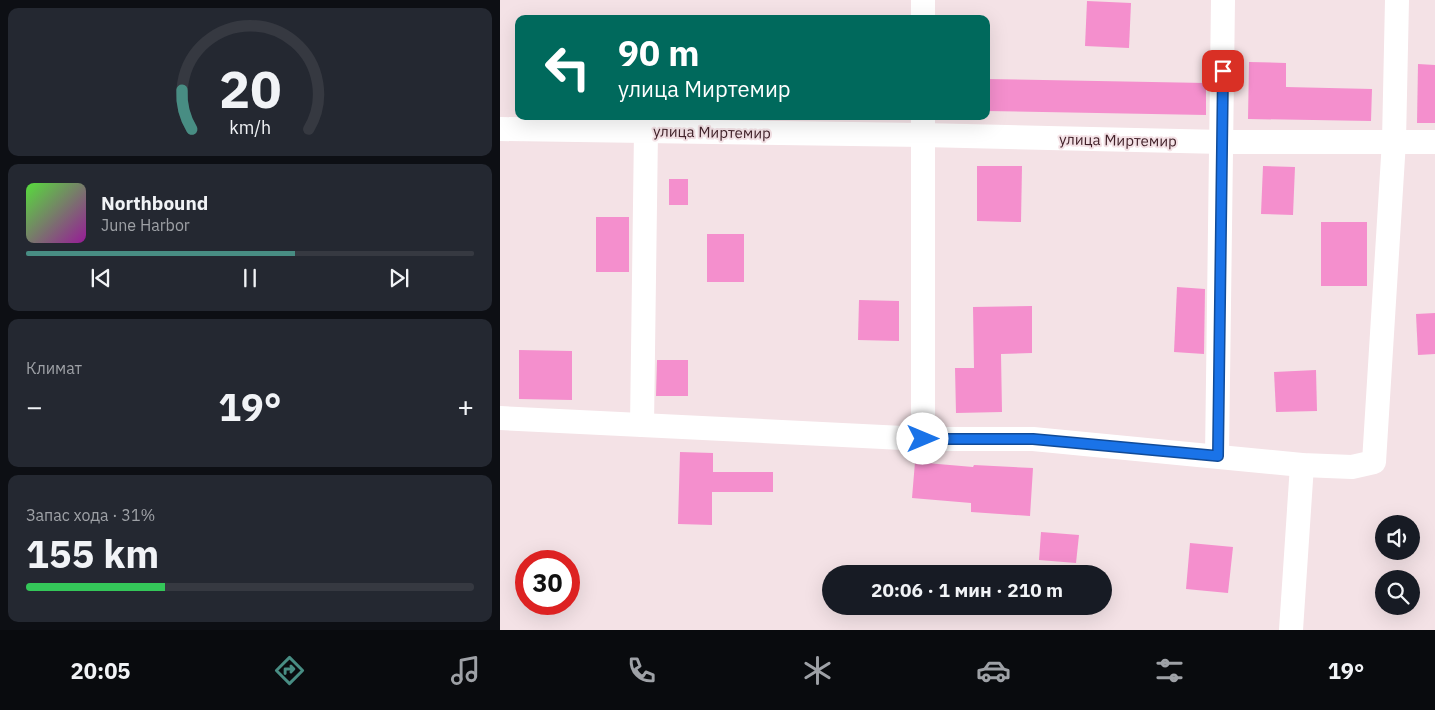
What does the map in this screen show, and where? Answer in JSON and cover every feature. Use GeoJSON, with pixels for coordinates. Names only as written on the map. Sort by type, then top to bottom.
{"type":"FeatureCollection","features":[{"type":"Feature","properties":{"kind":"street"},"geometry":{"type":"LineString","coordinates":[[923,15],[924,0]]}},
{"type":"Feature","properties":{"kind":"street"},"geometry":{"type":"LineString","coordinates":[[1218,456],[1223,142],[1223,0]]}},
{"type":"Feature","properties":{"kind":"street"},"geometry":{"type":"LineString","coordinates":[[500,418],[923,439],[1033,439],[1218,456],[1302,466],[1352,466],[1374,462],[1394,141],[1397,0]]}},
{"type":"Feature","properties":{"kind":"street"},"geometry":{"type":"LineString","coordinates":[[923,126],[923,439]]}},
{"type":"Feature","properties":{"kind":"street","name":"улица Миртемир"},"geometry":{"type":"LineString","coordinates":[[500,129],[646,131],[923,126],[1223,142],[1435,142]]}},
{"type":"Feature","properties":{"kind":"street"},"geometry":{"type":"LineString","coordinates":[[642,425],[646,131]]}},
{"type":"Feature","properties":{"kind":"street"},"geometry":{"type":"LineString","coordinates":[[1291,630],[1302,466]]}},
{"type":"Feature","properties":{"kind":"building"},"geometry":{"type":"Polygon","coordinates":[[[1087,1],[1131,3],[1129,48],[1085,46],[1087,1]]]}},
{"type":"Feature","properties":{"kind":"building"},"geometry":{"type":"Polygon","coordinates":[[[1249,62],[1286,63],[1286,87],[1372,89],[1371,121],[1248,119],[1249,62]]]}},
{"type":"Feature","properties":{"kind":"building"},"geometry":{"type":"Polygon","coordinates":[[[1418,64],[1435,65],[1435,123],[1417,123],[1418,64]]]}},
{"type":"Feature","properties":{"kind":"building"},"geometry":{"type":"Polygon","coordinates":[[[990,79],[1206,83],[1206,115],[990,111],[990,79]]]}},
{"type":"Feature","properties":{"kind":"building"},"geometry":{"type":"Polygon","coordinates":[[[977,166],[1022,166],[1021,222],[977,221],[977,166]]]}},
{"type":"Feature","properties":{"kind":"building"},"geometry":{"type":"Polygon","coordinates":[[[1263,166],[1295,167],[1293,215],[1261,214],[1263,166]]]}},
{"type":"Feature","properties":{"kind":"building"},"geometry":{"type":"Polygon","coordinates":[[[669,179],[688,179],[688,205],[669,205],[669,179]]]}},
{"type":"Feature","properties":{"kind":"building"},"geometry":{"type":"Polygon","coordinates":[[[596,217],[629,217],[629,272],[596,272],[596,217]]]}},
{"type":"Feature","properties":{"kind":"building"},"geometry":{"type":"Polygon","coordinates":[[[1321,222],[1367,222],[1367,286],[1321,286],[1321,222]]]}},
{"type":"Feature","properties":{"kind":"building"},"geometry":{"type":"Polygon","coordinates":[[[707,234],[744,234],[744,282],[707,282],[707,234]]]}},
{"type":"Feature","properties":{"kind":"building"},"geometry":{"type":"Polygon","coordinates":[[[1177,287],[1205,289],[1204,354],[1174,352],[1177,287]]]}},
{"type":"Feature","properties":{"kind":"building"},"geometry":{"type":"Polygon","coordinates":[[[859,300],[899,301],[899,341],[858,340],[859,300]]]}},
{"type":"Feature","properties":{"kind":"building"},"geometry":{"type":"Polygon","coordinates":[[[1032,306],[1032,353],[1001,354],[1002,412],[956,413],[955,368],[974,368],[973,307],[1032,306]]]}},
{"type":"Feature","properties":{"kind":"building"},"geometry":{"type":"Polygon","coordinates":[[[1435,313],[1435,354],[1418,355],[1416,314],[1435,313]]]}},
{"type":"Feature","properties":{"kind":"building"},"geometry":{"type":"Polygon","coordinates":[[[519,350],[572,351],[572,400],[519,399],[519,350]]]}},
{"type":"Feature","properties":{"kind":"building"},"geometry":{"type":"Polygon","coordinates":[[[657,360],[688,360],[688,396],[656,396],[657,360]]]}},
{"type":"Feature","properties":{"kind":"building"},"geometry":{"type":"Polygon","coordinates":[[[1316,370],[1317,411],[1276,412],[1274,372],[1316,370]]]}},
{"type":"Feature","properties":{"kind":"building"},"geometry":{"type":"Polygon","coordinates":[[[680,452],[713,453],[713,472],[773,472],[773,492],[712,492],[712,525],[678,524],[680,452]]]}},
{"type":"Feature","properties":{"kind":"building"},"geometry":{"type":"Polygon","coordinates":[[[915,462],[973,467],[974,465],[1033,468],[1030,516],[971,512],[971,503],[912,498],[915,462]]]}},
{"type":"Feature","properties":{"kind":"building"},"geometry":{"type":"Polygon","coordinates":[[[1041,532],[1079,535],[1076,563],[1039,560],[1041,532]]]}},
{"type":"Feature","properties":{"kind":"building"},"geometry":{"type":"Polygon","coordinates":[[[1190,543],[1233,547],[1228,593],[1186,589],[1190,543]]]}},
{"type":"Feature","properties":{"kind":"route"},"geometry":{"type":"LineString","coordinates":[[923,439],[1033,439],[1218,456],[1223,71]]}}]}
